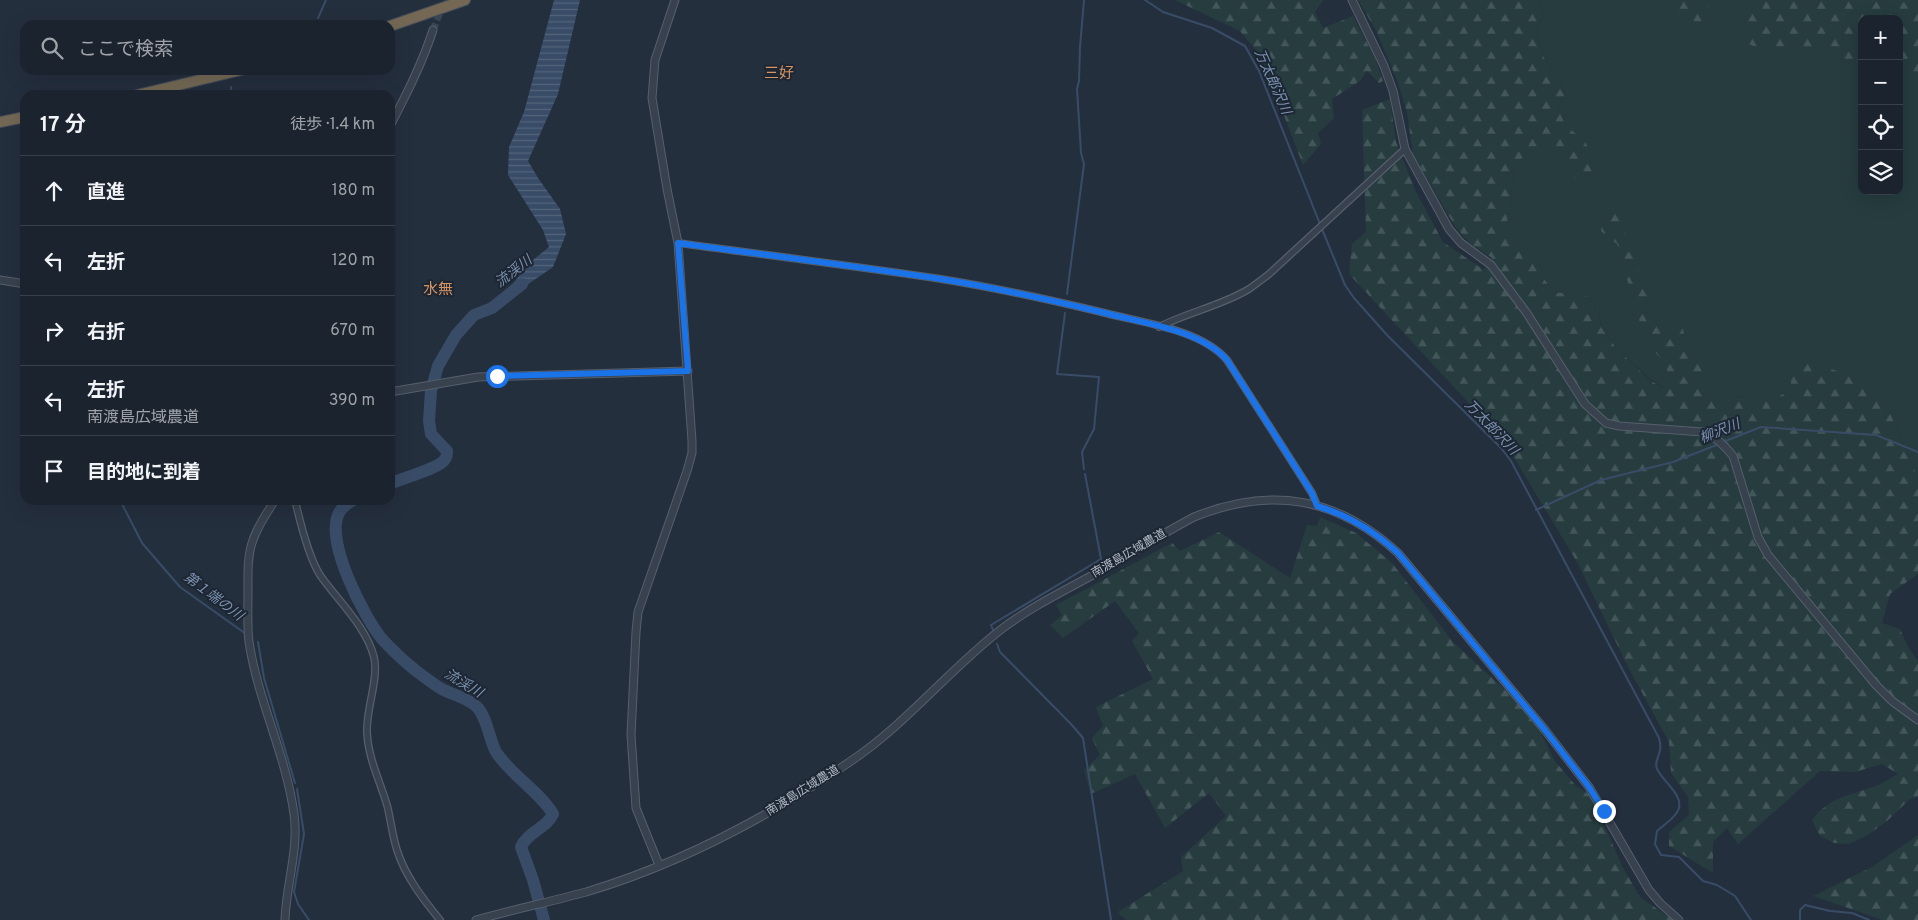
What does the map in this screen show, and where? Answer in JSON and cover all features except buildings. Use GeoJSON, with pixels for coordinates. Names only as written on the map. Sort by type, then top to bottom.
{"type":"FeatureCollection","features":[{"type":"Feature","properties":{"kind":"highway"},"geometry":{"type":"LineString","coordinates":[[395,24],[465,0]]}},
{"type":"Feature","properties":{"kind":"highway"},"geometry":{"type":"LineString","coordinates":[[158,90],[220,75]]}},
{"type":"Feature","properties":{"kind":"highway"},"geometry":{"type":"LineString","coordinates":[[0,122],[20,118]]}},
{"type":"Feature","properties":{"kind":"street"},"geometry":{"type":"LineString","coordinates":[[659,864],[636,808],[631,735],[638,612],[690,462],[692,441],[678,243],[652,98],[655,60],[675,0]]}},
{"type":"Feature","properties":{"kind":"street"},"geometry":{"type":"LineString","coordinates":[[1352,0],[1369,32],[1387,74],[1393,91],[1405,149],[1449,229],[1461,243],[1491,265],[1526,312],[1585,404],[1606,423],[1619,426],[1703,432],[1726,446],[1733,456],[1758,537],[1768,555],[1876,685],[1892,701],[1918,720]]}},
{"type":"Feature","properties":{"kind":"street"},"geometry":{"type":"LineString","coordinates":[[395,117],[411,87],[433,30]]}},
{"type":"Feature","properties":{"kind":"street"},"geometry":{"type":"LineString","coordinates":[[1159,326],[1177,317],[1233,297],[1268,275],[1405,149]]}},
{"type":"Feature","properties":{"kind":"street"},"geometry":{"type":"LineString","coordinates":[[678,243],[943,279],[1036,297],[1159,326],[1195,338],[1221,354],[1234,370],[1312,493],[1317,506]]}},
{"type":"Feature","properties":{"kind":"street"},"geometry":{"type":"LineString","coordinates":[[0,280],[20,283]]}},
{"type":"Feature","properties":{"kind":"street"},"geometry":{"type":"LineString","coordinates":[[395,391],[461,379],[517,375],[688,371]]}},
{"type":"Feature","properties":{"kind":"street","name":"南渡島広域農道"},"geometry":{"type":"LineString","coordinates":[[476,920],[585,892],[659,864],[741,828],[777,808],[850,762],[904,719],[961,664],[1000,630],[1052,597],[1179,525],[1216,509],[1236,503],[1279,500],[1317,506],[1360,524],[1381,537],[1398,553],[1545,730],[1589,787],[1649,890],[1679,920]]}},
{"type":"Feature","properties":{"kind":"street"},"geometry":{"type":"LineString","coordinates":[[272,505],[258,527],[250,550],[248,564],[248,624],[249,640],[258,680],[289,788],[294,814],[294,843],[284,920]]}},
{"type":"Feature","properties":{"kind":"street"},"geometry":{"type":"LineString","coordinates":[[296,505],[305,538],[319,573],[362,631],[370,646],[375,672],[367,730],[373,766],[387,805],[402,864],[412,882],[440,920]]}},
{"type":"Feature","properties":{"kind":"green space"},"geometry":{"type":"Polygon","coordinates":[[[1175,0],[1323,0],[1315,12],[1323,28],[1353,16],[1375,58],[1383,81],[1379,83],[1367,71],[1360,81],[1332,99],[1334,118],[1318,133],[1321,144],[1303,165],[1261,56],[1240,31],[1175,0]]]}},
{"type":"Feature","properties":{"kind":"green space"},"geometry":{"type":"Polygon","coordinates":[[[1358,0],[1538,0],[1544,17],[1536,29],[1542,54],[1566,94],[1557,107],[1566,126],[1584,140],[1605,176],[1578,182],[1547,149],[1529,150],[1515,166],[1506,230],[1537,256],[1544,279],[1554,292],[1587,296],[1599,310],[1601,327],[1616,348],[1650,380],[1663,388],[1670,385],[1666,365],[1649,345],[1638,317],[1617,244],[1601,231],[1604,213],[1609,207],[1616,208],[1646,291],[1654,319],[1673,323],[1683,329],[1688,352],[1701,368],[1711,393],[1724,398],[1778,397],[1791,389],[1791,365],[1799,358],[1869,382],[1888,408],[1918,478],[1918,574],[1890,594],[1882,623],[1900,629],[1908,647],[1918,661],[1918,797],[1910,799],[1887,821],[1868,835],[1849,844],[1834,843],[1820,836],[1812,820],[1818,812],[1832,802],[1876,786],[1898,774],[1882,764],[1855,772],[1820,771],[1738,844],[1727,828],[1713,842],[1713,873],[1669,846],[1669,832],[1689,815],[1688,797],[1671,773],[1669,742],[1628,667],[1577,562],[1504,441],[1349,274],[1352,244],[1366,232],[1362,110],[1390,99],[1396,142],[1416,192],[1443,242],[1484,270],[1492,258],[1471,244],[1456,228],[1413,155],[1407,112],[1397,80],[1376,30],[1358,0]]]}},
{"type":"Feature","properties":{"kind":"green space"},"geometry":{"type":"Polygon","coordinates":[[[1538,0],[1918,0],[1918,478],[1888,408],[1791,365],[1791,389],[1778,397],[1724,398],[1711,393],[1664,388],[1650,379],[1616,348],[1601,327],[1599,310],[1587,296],[1554,292],[1544,279],[1537,256],[1506,230],[1515,166],[1529,150],[1566,94],[1542,54],[1536,29],[1544,17],[1538,0]]]}},
{"type":"Feature","properties":{"kind":"green space"},"geometry":{"type":"Polygon","coordinates":[[[1670,0],[1711,0],[1700,26],[1670,0]]]}},
{"type":"Feature","properties":{"kind":"green space"},"geometry":{"type":"Polygon","coordinates":[[[1752,0],[1891,0],[1918,5],[1918,75],[1903,69],[1903,15],[1858,15],[1858,75],[1846,68],[1829,53],[1803,48],[1761,49],[1744,42],[1747,13],[1752,0]]]}},
{"type":"Feature","properties":{"kind":"green space"},"geometry":{"type":"Polygon","coordinates":[[[1320,517],[1356,533],[1392,563],[1453,642],[1518,702],[1537,725],[1554,760],[1576,786],[1593,800],[1623,868],[1640,897],[1673,920],[1126,920],[1118,912],[1183,871],[1181,857],[1226,816],[1209,793],[1165,828],[1135,774],[1091,794],[1084,770],[1100,755],[1092,738],[1103,726],[1096,707],[1153,679],[1132,641],[1139,633],[1115,601],[1063,638],[1050,625],[1062,615],[1056,605],[1172,543],[1180,551],[1219,532],[1290,578],[1307,525],[1317,526],[1320,517]]]}},
{"type":"Feature","properties":{"kind":"green space"},"geometry":{"type":"Polygon","coordinates":[[[1918,835],[1918,920],[1883,920],[1813,896],[1872,867],[1918,835]]]}},
{"type":"Feature","properties":{"kind":"water"},"geometry":{"type":"Polygon","coordinates":[[[554,0],[580,0],[558,94],[528,161],[560,209],[566,234],[553,267],[508,298],[508,289],[533,260],[549,247],[543,230],[508,175],[509,147],[524,112],[554,0]]]}},
{"type":"Feature","properties":{"kind":"waterway","name":"第１端の川"},"geometry":{"type":"LineString","coordinates":[[318,18],[326,0]]}},
{"type":"Feature","properties":{"kind":"waterway"},"geometry":{"type":"LineString","coordinates":[[1067,294],[1084,164],[1081,153],[1077,89],[1084,0]]}},
{"type":"Feature","properties":{"kind":"waterway","name":"万太郎沢川"},"geometry":{"type":"LineString","coordinates":[[1145,0],[1163,12],[1212,28],[1245,46],[1259,71],[1320,224]]}},
{"type":"Feature","properties":{"kind":"waterway","name":"万太郎沢川"},"geometry":{"type":"LineString","coordinates":[[1322,229],[1345,285],[1354,298],[1387,335],[1501,448],[1511,461],[1659,738],[1660,747],[1656,766],[1679,800],[1678,811],[1657,831],[1655,844],[1661,855],[1679,857],[1703,881],[1717,885],[1735,896],[1751,920]]}},
{"type":"Feature","properties":{"kind":"waterway","name":"流渓川"},"geometry":{"type":"LineString","coordinates":[[395,482],[436,466],[446,458],[447,451],[431,434],[429,421],[431,391],[438,366],[456,335],[474,315],[492,308],[522,284]]}},
{"type":"Feature","properties":{"kind":"waterway"},"geometry":{"type":"LineString","coordinates":[[1065,313],[1057,374],[1099,377],[1094,429],[1082,452],[1084,469]]}},
{"type":"Feature","properties":{"kind":"waterway","name":"柳沢川"},"geometry":{"type":"LineString","coordinates":[[1723,442],[1761,427],[1876,435],[1918,452]]}},
{"type":"Feature","properties":{"kind":"waterway","name":"柳沢川"},"geometry":{"type":"LineString","coordinates":[[1536,510],[1601,480],[1673,462],[1719,444]]}},
{"type":"Feature","properties":{"kind":"waterway"},"geometry":{"type":"LineString","coordinates":[[993,630],[991,625],[1101,559],[1085,474]]}},
{"type":"Feature","properties":{"kind":"waterway","name":"第１端の川"},"geometry":{"type":"LineString","coordinates":[[123,505],[142,543],[180,587],[246,634]]}},
{"type":"Feature","properties":{"kind":"waterway","name":"流渓川"},"geometry":{"type":"LineString","coordinates":[[346,505],[339,513],[336,525],[341,559],[357,597],[374,628],[382,639],[415,670],[440,688],[469,701],[477,707],[486,723],[496,752],[509,768],[541,798],[553,814],[546,823],[528,837],[521,847],[533,880],[544,920]]}},
{"type":"Feature","properties":{"kind":"waterway","name":"第１端の川"},"geometry":{"type":"LineString","coordinates":[[258,642],[264,678],[295,783]]}},
{"type":"Feature","properties":{"kind":"waterway"},"geometry":{"type":"LineString","coordinates":[[997,644],[1000,652],[1083,738],[1111,920]]}},
{"type":"Feature","properties":{"kind":"waterway","name":"第１端の川"},"geometry":{"type":"LineString","coordinates":[[297,789],[304,834],[294,892],[298,904],[309,920]]}},
{"type":"Feature","properties":{"kind":"waterway","name":"万太郎沢川"},"geometry":{"type":"LineString","coordinates":[[1800,920],[1800,910],[1805,905],[1830,911],[1852,913],[1869,920]]}},
{"type":"Feature","properties":{"kind":"tunnel"},"geometry":{"type":"LineString","coordinates":[[433,30],[445,0]]}},
{"type":"Feature","properties":{"kind":"district","name":"三好"},"geometry":{"type":"Point","coordinates":[779,74]}},
{"type":"Feature","properties":{"kind":"district","name":"水無"},"geometry":{"type":"Point","coordinates":[438,290]}},
{"type":"Feature","properties":{"kind":"route"},"geometry":{"type":"LineString","coordinates":[[497,376],[688,371],[678,243],[943,279],[1036,297],[1159,326],[1195,338],[1214,348],[1227,360],[1312,493],[1317,506],[1360,524],[1381,537],[1398,553],[1545,730],[1589,787],[1604,811]]}}]}
